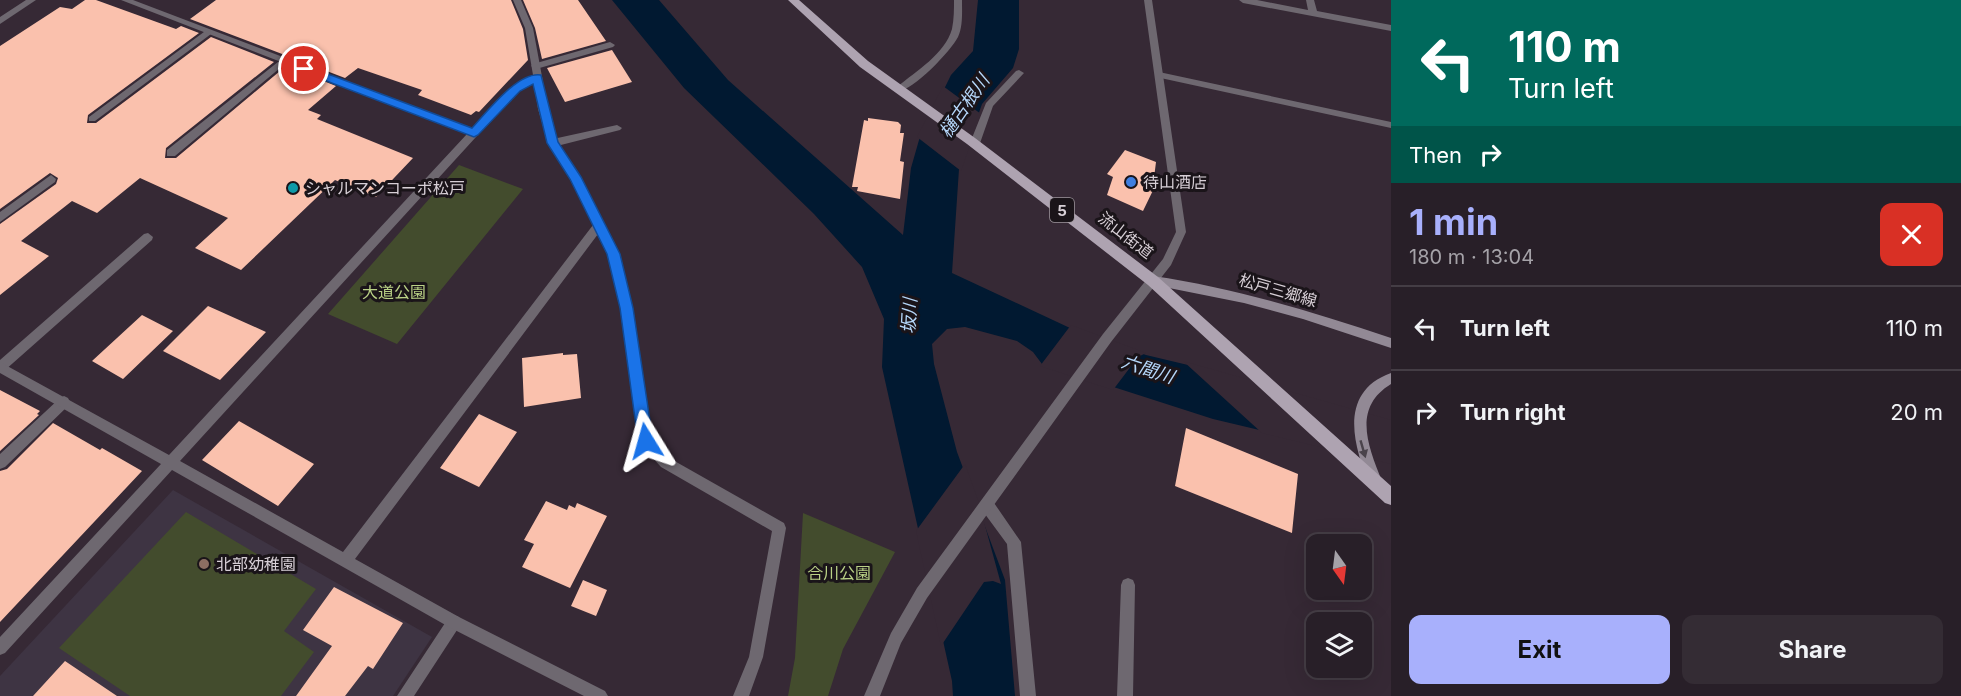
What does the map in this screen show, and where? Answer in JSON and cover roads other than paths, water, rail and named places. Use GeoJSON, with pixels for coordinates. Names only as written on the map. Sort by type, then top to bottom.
{"type":"FeatureCollection","features":[{"type":"Feature","properties":{"kind":"main road","name":"流山街道"},"geometry":{"type":"LineString","coordinates":[[793,0],[864,64],[973,142],[1153,281],[1391,497]]}},
{"type":"Feature","properties":{"kind":"main road","name":"松戸三郷線"},"geometry":{"type":"LineString","coordinates":[[1153,281],[1201,287],[1241,296],[1391,343]]}},
{"type":"Feature","properties":{"kind":"main road"},"geometry":{"type":"LineString","coordinates":[[1376,483],[1360,435],[1360,412],[1371,390],[1391,378]]}},
{"type":"Feature","properties":{"kind":"street"},"geometry":{"type":"LineString","coordinates":[[0,21],[32,0]]}},
{"type":"Feature","properties":{"kind":"street"},"geometry":{"type":"LineString","coordinates":[[125,0],[474,133]]}},
{"type":"Feature","properties":{"kind":"street"},"geometry":{"type":"LineString","coordinates":[[517,0],[529,28],[536,72],[553,143],[576,177],[613,254],[627,308],[646,441],[666,463],[779,528],[756,657],[741,696]]}},
{"type":"Feature","properties":{"kind":"street"},"geometry":{"type":"LineString","coordinates":[[900,89],[930,64],[951,41],[956,30],[958,0]]}},
{"type":"Feature","properties":{"kind":"street"},"geometry":{"type":"LineString","coordinates":[[872,696],[896,638],[922,593],[1107,338],[1167,262],[1181,232],[1148,0]]}},
{"type":"Feature","properties":{"kind":"street"},"geometry":{"type":"LineString","coordinates":[[1243,0],[1391,28]]}},
{"type":"Feature","properties":{"kind":"street"},"geometry":{"type":"LineString","coordinates":[[1310,0],[1313,13]]}},
{"type":"Feature","properties":{"kind":"street"},"geometry":{"type":"LineString","coordinates":[[92,119],[208,32]]}},
{"type":"Feature","properties":{"kind":"street"},"geometry":{"type":"LineString","coordinates":[[0,648],[516,88],[536,72],[610,45]]}},
{"type":"Feature","properties":{"kind":"street"},"geometry":{"type":"LineString","coordinates":[[171,153],[283,61]]}},
{"type":"Feature","properties":{"kind":"street"},"geometry":{"type":"LineString","coordinates":[[973,142],[989,105],[1018,73]]}},
{"type":"Feature","properties":{"kind":"street"},"geometry":{"type":"LineString","coordinates":[[1159,75],[1391,125]]}},
{"type":"Feature","properties":{"kind":"street"},"geometry":{"type":"LineString","coordinates":[[553,143],[617,128]]}},
{"type":"Feature","properties":{"kind":"street"},"geometry":{"type":"LineString","coordinates":[[0,218],[51,179]]}},
{"type":"Feature","properties":{"kind":"street"},"geometry":{"type":"LineString","coordinates":[[345,560],[600,224]]}},
{"type":"Feature","properties":{"kind":"street"},"geometry":{"type":"LineString","coordinates":[[147,237],[0,367],[454,622],[600,696]]}},
{"type":"Feature","properties":{"kind":"street"},"geometry":{"type":"LineString","coordinates":[[0,463],[64,402]]}},
{"type":"Feature","properties":{"kind":"street"},"geometry":{"type":"LineString","coordinates":[[984,508],[1014,542],[1028,696]]}},
{"type":"Feature","properties":{"kind":"street"},"geometry":{"type":"LineString","coordinates":[[1125,696],[1128,585]]}},
{"type":"Feature","properties":{"kind":"street"},"geometry":{"type":"LineString","coordinates":[[405,696],[454,622]]}},
{"type":"Feature","properties":{"kind":"water"},"geometry":{"type":"Polygon","coordinates":[[[612,0],[659,0],[728,80],[903,235],[911,168],[919,140],[951,75],[973,51],[978,0],[1019,0],[1019,49],[1013,68],[982,104],[959,169],[952,273],[1070,328],[1146,355],[1188,365],[1391,461],[1213,419],[1042,364],[1033,352],[1017,341],[965,327],[947,329],[932,344],[934,364],[957,452],[1005,580],[1015,696],[953,696],[952,681],[882,367],[884,319],[862,267],[814,214],[684,88],[612,0]]]}},
{"type":"Feature","properties":{"kind":"place","name":"待山酒店"},"geometry":{"type":"Point","coordinates":[1131,182]}},
{"type":"Feature","properties":{"kind":"place","name":"シャルマンコーポ松戸"},"geometry":{"type":"Point","coordinates":[293,188]}},
{"type":"Feature","properties":{"kind":"place","name":"北部幼稚園"},"geometry":{"type":"Point","coordinates":[204,564]}},
{"type":"Feature","properties":{"kind":"water label","name":"樋古根川"},"geometry":{"type":"Point","coordinates":[964,106]}},
{"type":"Feature","properties":{"kind":"water label","name":"坂川"},"geometry":{"type":"Point","coordinates":[909,316]}},
{"type":"Feature","properties":{"kind":"water label","name":"六間川"},"geometry":{"type":"Point","coordinates":[1148,369]}},
{"type":"Feature","properties":{"kind":"park label","name":"大道公園"},"geometry":{"type":"Point","coordinates":[394,292]}},
{"type":"Feature","properties":{"kind":"park label","name":"合川公園"},"geometry":{"type":"Point","coordinates":[839,573]}}]}
